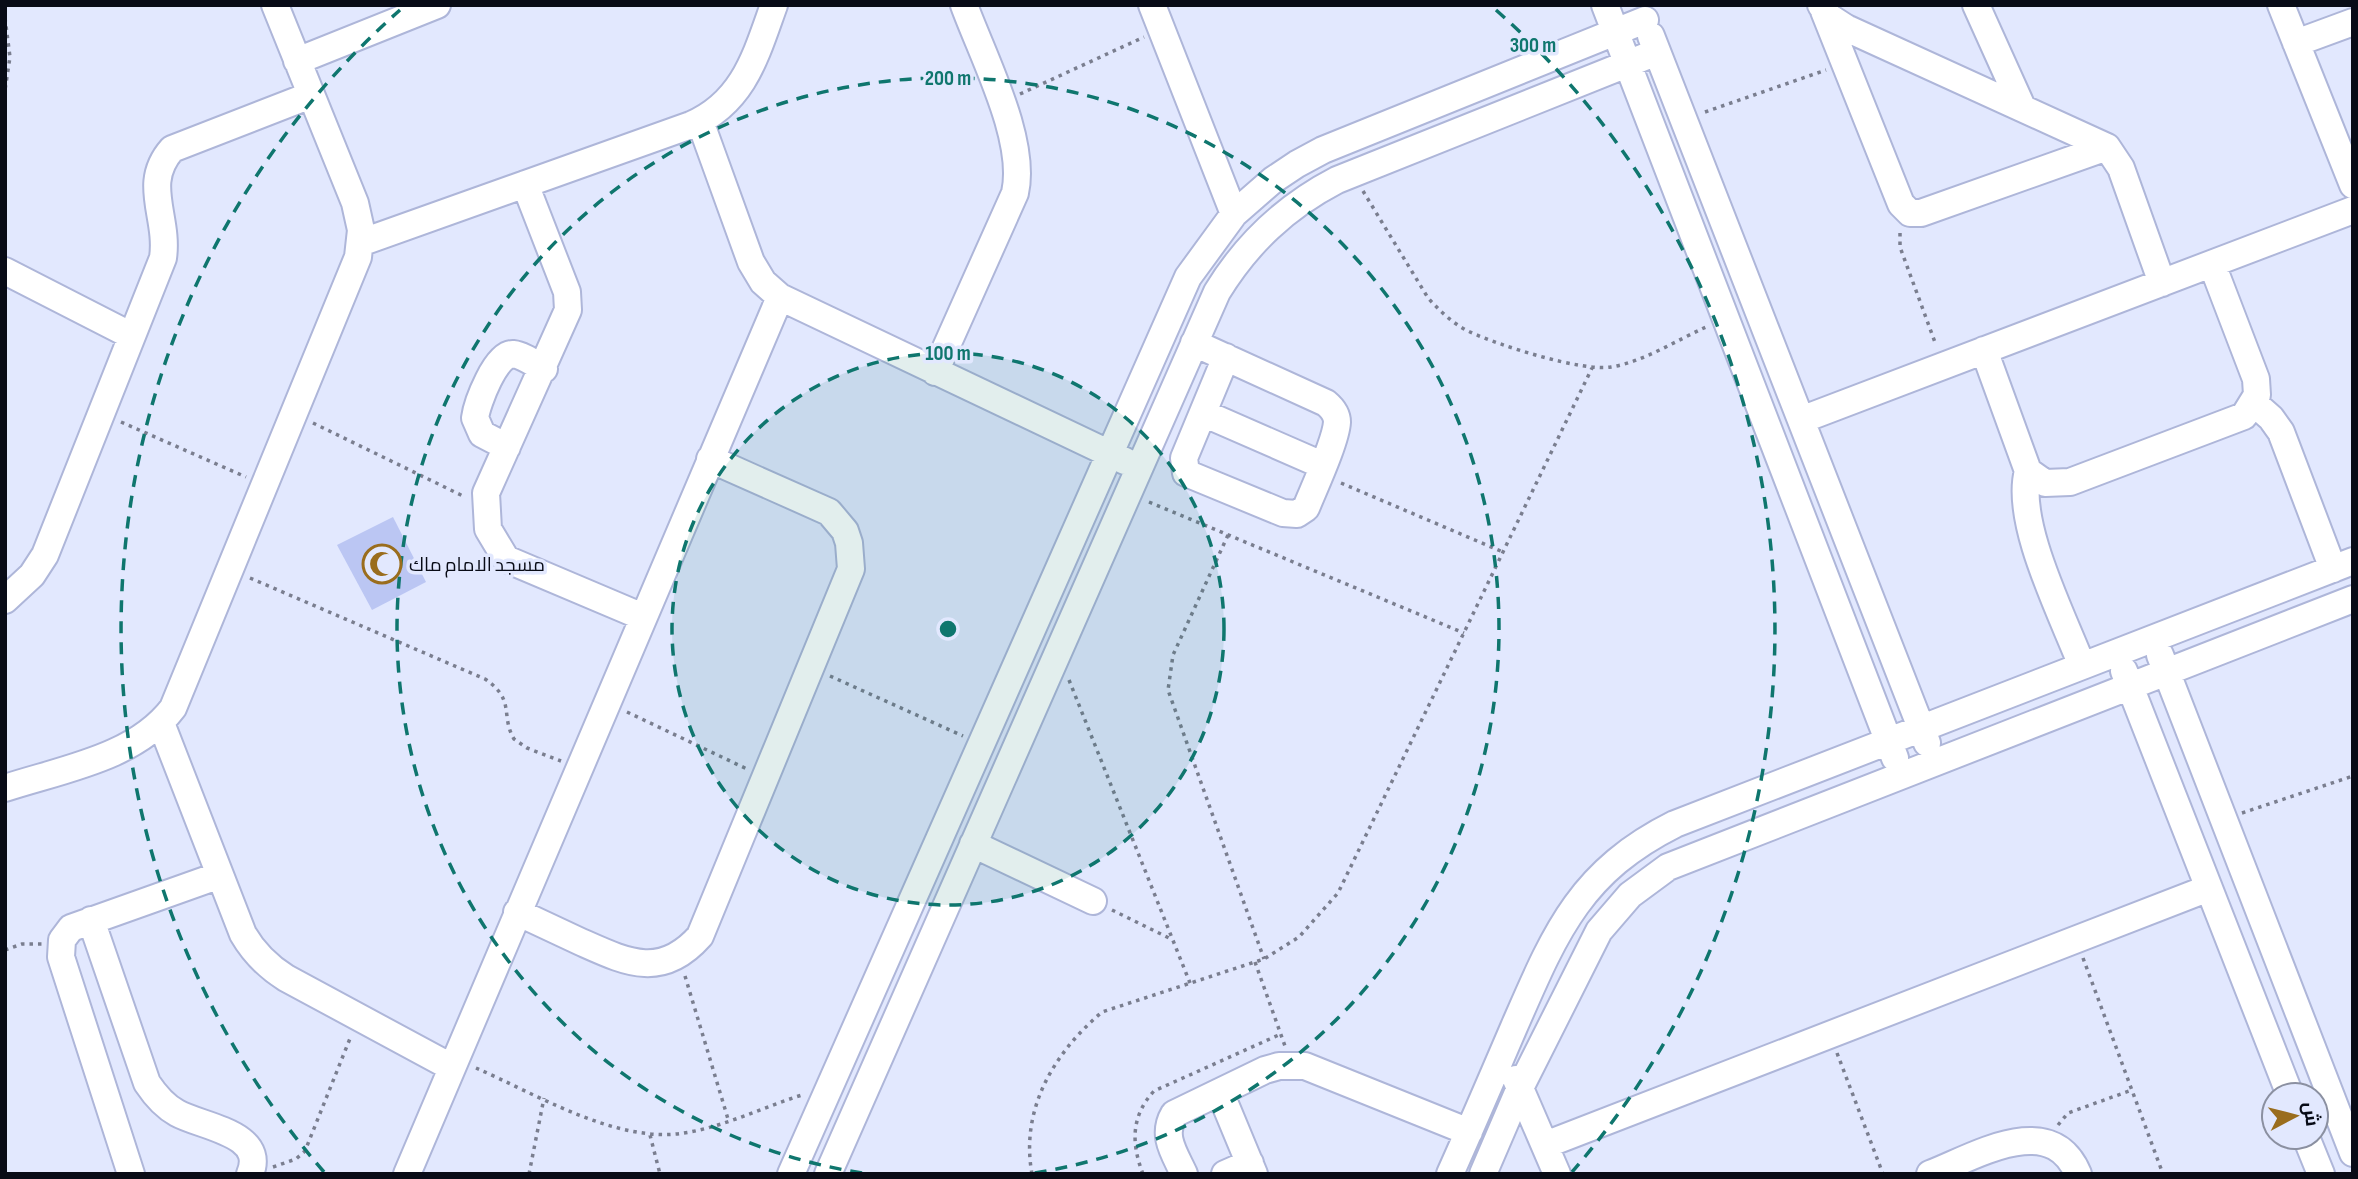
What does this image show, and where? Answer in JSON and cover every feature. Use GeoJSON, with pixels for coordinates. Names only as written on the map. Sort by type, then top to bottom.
{"type":"FeatureCollection","features":[{"type":"Feature","properties":{"kind":"street"},"geometry":{"type":"LineString","coordinates":[[5,788],[122,750],[145,737],[161,723],[181,696],[353,270],[360,243],[355,203],[275,5]]}},
{"type":"Feature","properties":{"kind":"street"},"geometry":{"type":"LineString","coordinates":[[297,61],[437,5]]}},
{"type":"Feature","properties":{"kind":"street"},"geometry":{"type":"LineString","coordinates":[[360,243],[700,121],[723,106],[741,86],[774,5]]}},
{"type":"Feature","properties":{"kind":"street"},"geometry":{"type":"LineString","coordinates":[[935,372],[1015,193],[1018,159],[964,5]]}},
{"type":"Feature","properties":{"kind":"street"},"geometry":{"type":"LineString","coordinates":[[1605,5],[1901,774]]}},
{"type":"Feature","properties":{"kind":"street"},"geometry":{"type":"LineString","coordinates":[[1976,5],[2022,107]]}},
{"type":"Feature","properties":{"kind":"street"},"geometry":{"type":"LineString","coordinates":[[2281,5],[2353,185]]}},
{"type":"Feature","properties":{"kind":"street"},"geometry":{"type":"LineString","coordinates":[[1822,7],[1846,28],[2107,147],[2121,168],[2162,282]]}},
{"type":"Feature","properties":{"kind":"street"},"geometry":{"type":"LineString","coordinates":[[1822,7],[1901,204],[1910,213],[1921,213],[2107,147]]}},
{"type":"Feature","properties":{"kind":"street"},"geometry":{"type":"LineString","coordinates":[[791,1174],[1188,277],[1234,214],[1273,180],[1323,150],[1615,32],[1642,12],[1934,761]]}},
{"type":"Feature","properties":{"kind":"street"},"geometry":{"type":"LineString","coordinates":[[1157,17],[1234,214]]}},
{"type":"Feature","properties":{"kind":"street"},"geometry":{"type":"LineString","coordinates":[[2296,43],[2353,22]]}},
{"type":"Feature","properties":{"kind":"street"},"geometry":{"type":"LineString","coordinates":[[828,1174],[1217,292],[1258,237],[1303,199],[1352,174],[1657,52]]}},
{"type":"Feature","properties":{"kind":"street"},"geometry":{"type":"LineString","coordinates":[[5,600],[27,582],[45,555],[163,258],[165,228],[155,184],[166,156],[172,149],[311,94]]}},
{"type":"Feature","properties":{"kind":"street"},"geometry":{"type":"LineString","coordinates":[[700,121],[751,262],[763,282],[779,298],[1140,467]]}},
{"type":"Feature","properties":{"kind":"street"},"geometry":{"type":"LineString","coordinates":[[525,184],[568,301],[566,319],[486,493],[488,529],[506,559],[643,617]]}},
{"type":"Feature","properties":{"kind":"street"},"geometry":{"type":"LineString","coordinates":[[1801,420],[2353,210]]}},
{"type":"Feature","properties":{"kind":"street"},"geometry":{"type":"LineString","coordinates":[[2028,471],[2045,483],[2070,482],[2244,416],[2254,403],[2256,379],[2212,264]]}},
{"type":"Feature","properties":{"kind":"street"},"geometry":{"type":"LineString","coordinates":[[5,271],[132,336]]}},
{"type":"Feature","properties":{"kind":"street"},"geometry":{"type":"LineString","coordinates":[[407,1174],[779,298]]}},
{"type":"Feature","properties":{"kind":"street"},"geometry":{"type":"LineString","coordinates":[[1195,343],[1226,357],[1332,408],[1337,422],[1306,508],[1290,515],[1188,477],[1184,469],[1184,458],[1226,357]]}},
{"type":"Feature","properties":{"kind":"street"},"geometry":{"type":"LineString","coordinates":[[1984,350],[2028,471],[2024,492],[2027,523],[2082,666]]}},
{"type":"Feature","properties":{"kind":"street"},"geometry":{"type":"LineString","coordinates":[[508,447],[482,434],[475,418],[497,362],[508,355],[517,355],[544,369]]}},
{"type":"Feature","properties":{"kind":"street"},"geometry":{"type":"LineString","coordinates":[[1450,1174],[1562,924],[1586,890],[1627,852],[1675,824],[2343,565],[2280,432],[2271,418],[2254,403]]}},
{"type":"Feature","properties":{"kind":"street"},"geometry":{"type":"LineString","coordinates":[[1203,414],[1321,469]]}},
{"type":"Feature","properties":{"kind":"street"},"geometry":{"type":"LineString","coordinates":[[516,912],[626,962],[653,963],[679,954],[700,936],[848,582],[851,556],[845,531],[829,512],[710,459]]}},
{"type":"Feature","properties":{"kind":"street"},"geometry":{"type":"LineString","coordinates":[[1483,1174],[1520,1088],[1599,931],[1614,912],[1649,880],[1690,856],[2353,598]]}},
{"type":"Feature","properties":{"kind":"street"},"geometry":{"type":"LineString","coordinates":[[2154,638],[2353,1153]]}},
{"type":"Feature","properties":{"kind":"street"},"geometry":{"type":"LineString","coordinates":[[2117,653],[2285,1081]]}},
{"type":"Feature","properties":{"kind":"street"},"geometry":{"type":"LineString","coordinates":[[161,723],[243,934],[262,960],[286,978],[359,1017],[453,1062]]}},
{"type":"Feature","properties":{"kind":"street"},"geometry":{"type":"LineString","coordinates":[[973,844],[1093,901]]}},
{"type":"Feature","properties":{"kind":"street"},"geometry":{"type":"LineString","coordinates":[[131,1174],[61,957],[66,933],[71,928],[92,920],[220,875]]}},
{"type":"Feature","properties":{"kind":"street"},"geometry":{"type":"LineString","coordinates":[[1545,1145],[2209,888]]}},
{"type":"Feature","properties":{"kind":"street"},"geometry":{"type":"LineString","coordinates":[[911,903],[941,917]]}},
{"type":"Feature","properties":{"kind":"street"},"geometry":{"type":"LineString","coordinates":[[92,920],[147,1083],[171,1109],[247,1143],[251,1150],[252,1170]]}},
{"type":"Feature","properties":{"kind":"street"},"geometry":{"type":"LineString","coordinates":[[1504,1051],[1557,1174]]}},
{"type":"Feature","properties":{"kind":"street"},"geometry":{"type":"LineString","coordinates":[[1184,1174],[1168,1139],[1174,1114],[1265,1070],[1292,1065],[1317,1069],[1469,1132]]}},
{"type":"Feature","properties":{"kind":"street"},"geometry":{"type":"LineString","coordinates":[[1220,1092],[1252,1168],[1225,1174]]}},
{"type":"Feature","properties":{"kind":"street"},"geometry":{"type":"LineString","coordinates":[[1930,1174],[2019,1140],[2050,1143],[2067,1156],[2078,1174]]}},
{"type":"Feature","properties":{"kind":"street"},"geometry":{"type":"LineString","coordinates":[[2312,1151],[2321,1174]]}},
{"type":"Feature","properties":{"kind":"path"},"geometry":{"type":"LineString","coordinates":[[1000,103],[1157,17]]}},
{"type":"Feature","properties":{"kind":"path"},"geometry":{"type":"LineString","coordinates":[[5,18],[10,57],[5,90]]}},
{"type":"Feature","properties":{"kind":"path"},"geometry":{"type":"LineString","coordinates":[[1684,120],[1845,63]]}},
{"type":"Feature","properties":{"kind":"path"},"geometry":{"type":"LineString","coordinates":[[1352,174],[1428,298],[1440,311],[1469,331],[1591,368],[1622,365],[1726,318]]}},
{"type":"Feature","properties":{"kind":"path"},"geometry":{"type":"LineString","coordinates":[[1910,213],[1903,224],[1900,247],[1943,366]]}},
{"type":"Feature","properties":{"kind":"path"},"geometry":{"type":"LineString","coordinates":[[1032,1174],[1030,1130],[1036,1101],[1051,1070],[1074,1039],[1102,1012],[1264,959],[1299,937],[1338,893],[1591,368]]}},
{"type":"Feature","properties":{"kind":"path"},"geometry":{"type":"LineString","coordinates":[[100,413],[267,486]]}},
{"type":"Feature","properties":{"kind":"path"},"geometry":{"type":"LineString","coordinates":[[295,414],[485,506]]}},
{"type":"Feature","properties":{"kind":"path"},"geometry":{"type":"LineString","coordinates":[[1321,469],[1503,552]]}},
{"type":"Feature","properties":{"kind":"path"},"geometry":{"type":"LineString","coordinates":[[1128,494],[1464,633]]}},
{"type":"Feature","properties":{"kind":"path"},"geometry":{"type":"LineString","coordinates":[[1228,535],[1173,655],[1168,690],[1264,959]]}},
{"type":"Feature","properties":{"kind":"path"},"geometry":{"type":"LineString","coordinates":[[232,570],[485,679],[502,696],[509,712],[511,733],[520,745],[578,767]]}},
{"type":"Feature","properties":{"kind":"path"},"geometry":{"type":"LineString","coordinates":[[1058,652],[1190,983]]}},
{"type":"Feature","properties":{"kind":"path"},"geometry":{"type":"LineString","coordinates":[[812,668],[981,744]]}},
{"type":"Feature","properties":{"kind":"path"},"geometry":{"type":"LineString","coordinates":[[606,702],[766,778]]}},
{"type":"Feature","properties":{"kind":"path"},"geometry":{"type":"LineString","coordinates":[[2224,819],[2353,776]]}},
{"type":"Feature","properties":{"kind":"path"},"geometry":{"type":"LineString","coordinates":[[1093,901],[1173,940]]}},
{"type":"Feature","properties":{"kind":"path"},"geometry":{"type":"LineString","coordinates":[[2076,940],[2163,1174]]}},
{"type":"Feature","properties":{"kind":"path"},"geometry":{"type":"LineString","coordinates":[[5,950],[37,943],[50,948],[61,957]]}},
{"type":"Feature","properties":{"kind":"path"},"geometry":{"type":"LineString","coordinates":[[679,954],[728,1119]]}},
{"type":"Feature","properties":{"kind":"path"},"geometry":{"type":"LineString","coordinates":[[1255,962],[1292,1065]]}},
{"type":"Feature","properties":{"kind":"path"},"geometry":{"type":"LineString","coordinates":[[252,1170],[285,1164],[305,1151],[359,1017]]}},
{"type":"Feature","properties":{"kind":"path"},"geometry":{"type":"LineString","coordinates":[[1830,1035],[1883,1174]]}},
{"type":"Feature","properties":{"kind":"path"},"geometry":{"type":"LineString","coordinates":[[453,1062],[614,1129],[650,1135],[698,1130],[830,1085]]}},
{"type":"Feature","properties":{"kind":"path"},"geometry":{"type":"LineString","coordinates":[[2050,1143],[2057,1127],[2068,1113],[2132,1090]]}},
{"type":"Feature","properties":{"kind":"path"},"geometry":{"type":"LineString","coordinates":[[529,1174],[544,1098]]}},
{"type":"Feature","properties":{"kind":"path"},"geometry":{"type":"LineString","coordinates":[[650,1135],[660,1174]]}},
{"type":"Feature","properties":{"kind":"building","name":"مسجد الامام ماك"},"geometry":{"type":"Polygon","coordinates":[[[393,517],[426,582],[372,610],[337,545],[393,517]]]}},
{"type":"Feature","properties":{"kind":"place","name":"مسجد الامام ماك"},"geometry":{"type":"Point","coordinates":[382,564]}}]}
